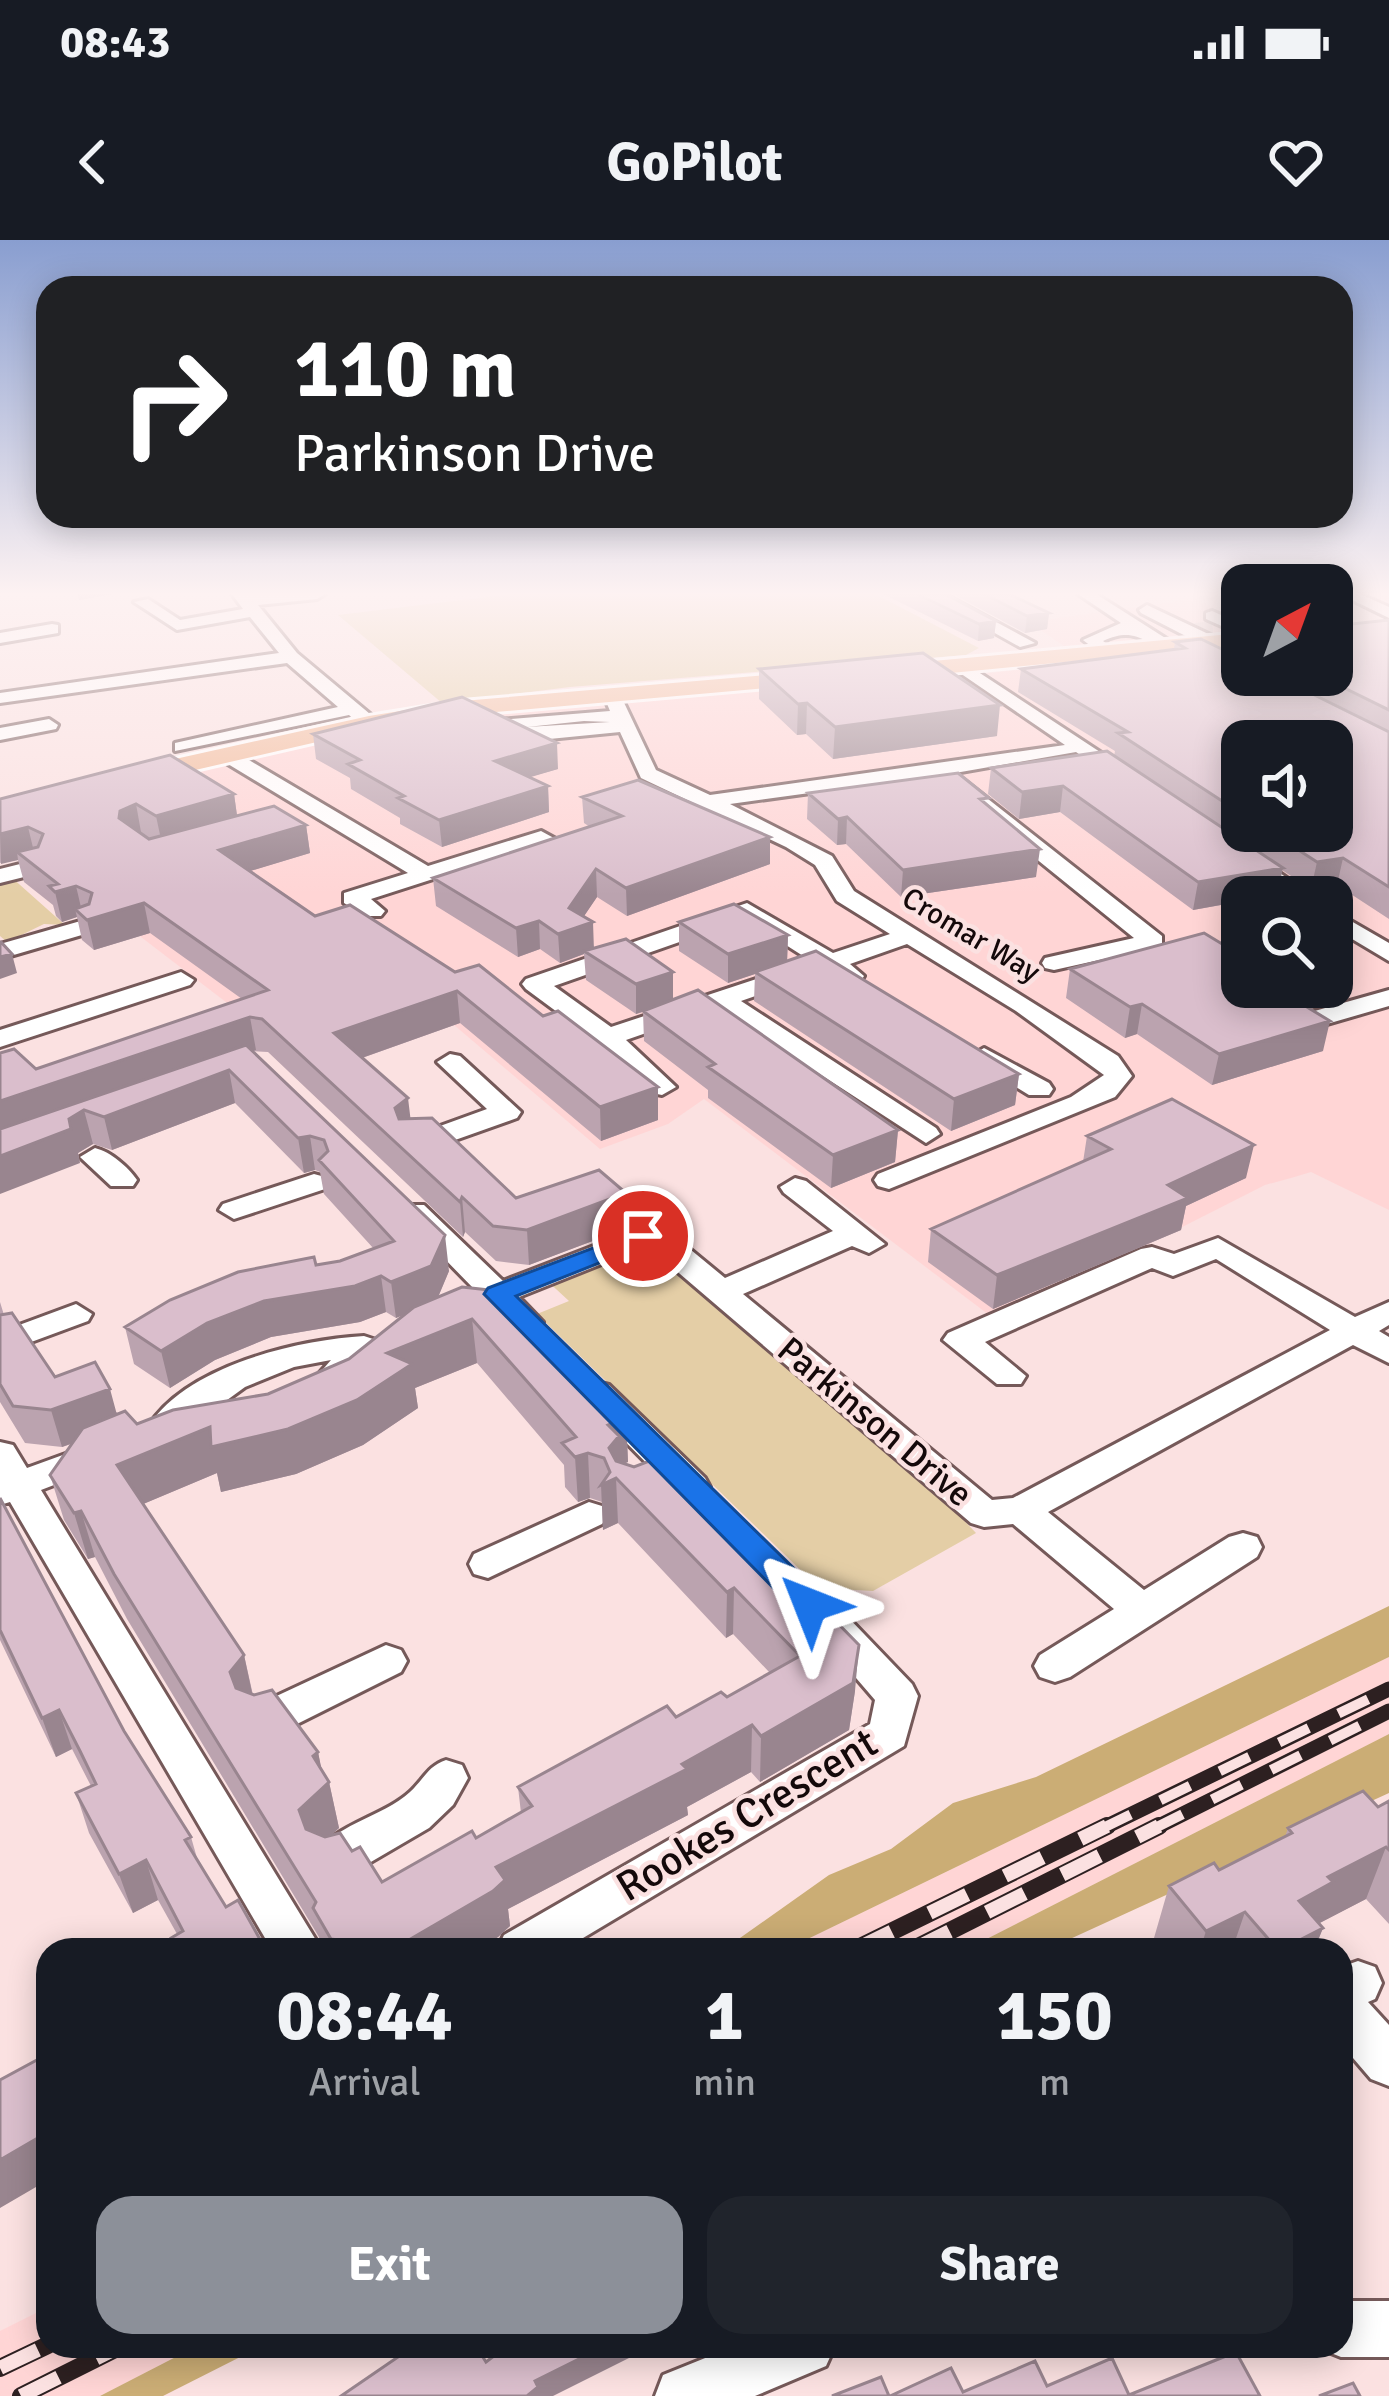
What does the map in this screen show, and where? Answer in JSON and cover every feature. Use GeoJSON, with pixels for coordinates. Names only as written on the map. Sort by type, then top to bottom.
{"type":"FeatureCollection","features":[{"type":"Feature","properties":{"kind":"main road"},"geometry":{"type":"LineString","coordinates":[[105,783],[358,717],[605,695]]}},
{"type":"Feature","properties":{"kind":"street"},"geometry":{"type":"LineString","coordinates":[[333,695],[358,717]]}},
{"type":"Feature","properties":{"kind":"street","name":"Cromar Way"},"geometry":{"type":"LineString","coordinates":[[612,695],[648,774],[794,842],[824,861],[845,896],[1108,1062],[1118,1076],[1105,1091],[1082,1102],[890,1180]]}},
{"type":"Feature","properties":{"kind":"street"},"geometry":{"type":"LineString","coordinates":[[998,695],[1149,793]]}},
{"type":"Feature","properties":{"kind":"street"},"geometry":{"type":"LineString","coordinates":[[182,747],[358,717]]}},
{"type":"Feature","properties":{"kind":"street"},"geometry":{"type":"LineString","coordinates":[[530,720],[505,724],[529,735],[587,722],[627,721]]}},
{"type":"Feature","properties":{"kind":"street"},"geometry":{"type":"LineString","coordinates":[[0,734],[49,724]]}},
{"type":"Feature","properties":{"kind":"street"},"geometry":{"type":"LineString","coordinates":[[702,802],[832,776],[938,769],[1067,751]]}},
{"type":"Feature","properties":{"kind":"street"},"geometry":{"type":"LineString","coordinates":[[225,754],[426,874]]}},
{"type":"Feature","properties":{"kind":"street"},"geometry":{"type":"LineString","coordinates":[[1009,759],[1033,776]]}},
{"type":"Feature","properties":{"kind":"street"},"geometry":{"type":"LineString","coordinates":[[938,769],[1153,941],[1054,963]]}},
{"type":"Feature","properties":{"kind":"street"},"geometry":{"type":"LineString","coordinates":[[280,823],[320,811]]}},
{"type":"Feature","properties":{"kind":"street"},"geometry":{"type":"LineString","coordinates":[[373,911],[352,898],[542,837],[563,849]]}},
{"type":"Feature","properties":{"kind":"street"},"geometry":{"type":"LineString","coordinates":[[1236,852],[1271,876]]}},
{"type":"Feature","properties":{"kind":"street"},"geometry":{"type":"LineString","coordinates":[[0,876],[37,867]]}},
{"type":"Feature","properties":{"kind":"street"},"geometry":{"type":"LineString","coordinates":[[662,1087],[608,1037],[535,984],[747,910],[884,996]]}},
{"type":"Feature","properties":{"kind":"street"},"geometry":{"type":"LineString","coordinates":[[0,952],[84,927]]}},
{"type":"Feature","properties":{"kind":"street"},"geometry":{"type":"LineString","coordinates":[[1353,931],[1389,954]]}},
{"type":"Feature","properties":{"kind":"street"},"geometry":{"type":"LineString","coordinates":[[608,1037],[910,935]]}},
{"type":"Feature","properties":{"kind":"street"},"geometry":{"type":"LineString","coordinates":[[0,1039],[181,980]]}},
{"type":"Feature","properties":{"kind":"street"},"geometry":{"type":"LineString","coordinates":[[720,998],[926,1134]]}},
{"type":"Feature","properties":{"kind":"street"},"geometry":{"type":"LineString","coordinates":[[1313,1020],[1389,998]]}},
{"type":"Feature","properties":{"kind":"street"},"geometry":{"type":"LineString","coordinates":[[962,1042],[1039,1089]]}},
{"type":"Feature","properties":{"kind":"street"},"geometry":{"type":"LineString","coordinates":[[417,1144],[507,1112],[450,1061]]}},
{"type":"Feature","properties":{"kind":"street"},"geometry":{"type":"LineString","coordinates":[[95,1157],[122,1180]]}},
{"type":"Feature","properties":{"kind":"street"},"geometry":{"type":"LineString","coordinates":[[234,1210],[314,1183]]}},
{"type":"Feature","properties":{"kind":"street"},"geometry":{"type":"LineString","coordinates":[[721,1292],[863,1239],[795,1186]]}},
{"type":"Feature","properties":{"kind":"street"},"geometry":{"type":"LineString","coordinates":[[399,1198],[567,1363],[664,1481],[712,1507]]}},
{"type":"Feature","properties":{"kind":"street","name":"Parkinson Drive"},"geometry":{"type":"LineString","coordinates":[[453,1312],[643,1236],[663,1243],[984,1514],[1021,1510],[1389,1312]]}},
{"type":"Feature","properties":{"kind":"street"},"geometry":{"type":"LineString","coordinates":[[1009,1376],[961,1340],[1152,1256],[1173,1266],[1219,1247],[1389,1352]]}},
{"type":"Feature","properties":{"kind":"street"},"geometry":{"type":"LineString","coordinates":[[16,1338],[76,1314]]}},
{"type":"Feature","properties":{"kind":"street"},"geometry":{"type":"LineString","coordinates":[[166,1427],[192,1403],[260,1366],[299,1353],[375,1342],[351,1364],[306,1392]]}},
{"type":"Feature","properties":{"kind":"street"},"geometry":{"type":"LineString","coordinates":[[230,1418],[166,1427],[6,1477],[194,1754],[276,1890],[294,1938]]}},
{"type":"Feature","properties":{"kind":"street"},"geometry":{"type":"LineString","coordinates":[[1021,1510],[1142,1611]]}},
{"type":"Feature","properties":{"kind":"street"},"geometry":{"type":"LineString","coordinates":[[488,1564],[590,1515]]}},
{"type":"Feature","properties":{"kind":"street"},"geometry":{"type":"LineString","coordinates":[[1054,1666],[1243,1547]]}},
{"type":"Feature","properties":{"kind":"street","name":"Rookes Crescent"},"geometry":{"type":"LineString","coordinates":[[541,1938],[889,1734],[897,1696],[794,1588]]}},
{"type":"Feature","properties":{"kind":"street"},"geometry":{"type":"LineString","coordinates":[[266,1720],[386,1661]]}},
{"type":"Feature","properties":{"kind":"street"},"geometry":{"type":"LineString","coordinates":[[336,1859],[410,1816],[438,1794],[446,1778]]}},
{"type":"Feature","properties":{"kind":"street"},"geometry":{"type":"LineString","coordinates":[[1353,2004],[1389,2062]]}},
{"type":"Feature","properties":{"kind":"street"},"geometry":{"type":"LineString","coordinates":[[1353,2329],[1389,2330]]}},
{"type":"Feature","properties":{"kind":"street"},"geometry":{"type":"LineString","coordinates":[[684,2396],[777,2358]]}},
{"type":"Feature","properties":{"kind":"shaded area"},"geometry":{"type":"Polygon","coordinates":[[[432,695],[509,695],[442,703],[432,695]]]}},
{"type":"Feature","properties":{"kind":"shaded area"},"geometry":{"type":"Polygon","coordinates":[[[682,695],[1389,695],[1389,1210],[1311,1172],[1265,1185],[997,1321],[704,1099],[668,1124],[600,1149],[434,1008],[282,1045],[0,829],[0,819],[196,769],[434,719],[682,695]]]}},
{"type":"Feature","properties":{"kind":"shaded area"},"geometry":{"type":"Polygon","coordinates":[[[10,876],[65,925],[44,924],[7,942],[0,936],[0,878],[10,876]]]}},
{"type":"Feature","properties":{"kind":"shaded area"},"geometry":{"type":"Polygon","coordinates":[[[620,1247],[658,1251],[934,1489],[976,1533],[873,1591],[819,1588],[537,1314],[569,1301],[543,1277],[620,1247]]]}},
{"type":"Feature","properties":{"kind":"shaded area"},"geometry":{"type":"Polygon","coordinates":[[[1389,1606],[1389,1657],[810,1938],[740,1938],[829,1875],[891,1849],[953,1803],[1036,1777],[1389,1606]]]}},
{"type":"Feature","properties":{"kind":"shaded area"},"geometry":{"type":"Polygon","coordinates":[[[1389,1657],[1389,1734],[989,1938],[810,1938],[1389,1657]]]}},
{"type":"Feature","properties":{"kind":"shaded area"},"geometry":{"type":"Polygon","coordinates":[[[1389,1734],[1389,1793],[1072,1938],[989,1938],[1389,1734]]]}},
{"type":"Feature","properties":{"kind":"shaded area"},"geometry":{"type":"Polygon","coordinates":[[[36,2313],[36,2358],[174,2358],[100,2396],[0,2396],[0,2331],[36,2313]]]}},
{"type":"Feature","properties":{"kind":"shaded area"},"geometry":{"type":"Polygon","coordinates":[[[174,2358],[238,2358],[163,2396],[100,2396],[174,2358]]]}},
{"type":"Feature","properties":{"kind":"building"},"geometry":{"type":"Polygon","coordinates":[[[788,695],[985,695],[1000,705],[835,727],[807,703],[798,704],[788,695]]]}},
{"type":"Feature","properties":{"kind":"building"},"geometry":{"type":"Polygon","coordinates":[[[1065,695],[1316,696],[1389,732],[1389,887],[1343,858],[1317,862],[1302,852],[1353,852],[1353,720],[1221,720],[1221,800],[1118,733],[1128,732],[1065,695]]]}},
{"type":"Feature","properties":{"kind":"building"},"geometry":{"type":"Polygon","coordinates":[[[1358,695],[1389,695],[1389,710],[1358,695]]]}},
{"type":"Feature","properties":{"kind":"building"},"geometry":{"type":"Polygon","coordinates":[[[462,697],[557,743],[495,761],[548,786],[439,820],[348,764],[360,760],[313,734],[462,697]]]}},
{"type":"Feature","properties":{"kind":"building"},"geometry":{"type":"Polygon","coordinates":[[[1107,751],[1221,827],[1221,852],[1259,852],[1283,868],[1198,882],[1063,786],[1022,792],[991,768],[1107,751]]]}},
{"type":"Feature","properties":{"kind":"building"},"geometry":{"type":"Polygon","coordinates":[[[170,755],[234,794],[156,816],[136,804],[120,811],[119,818],[149,839],[274,806],[306,825],[219,850],[315,916],[350,905],[455,972],[479,965],[543,1016],[558,1011],[658,1087],[600,1107],[457,991],[334,1033],[408,1098],[395,1108],[399,1119],[432,1118],[516,1198],[599,1170],[626,1193],[527,1230],[493,1226],[462,1197],[460,1202],[262,1019],[250,1017],[0,1101],[0,1053],[14,1049],[36,1069],[268,990],[144,903],[87,920],[75,909],[89,904],[92,893],[76,886],[55,892],[49,886],[58,884],[17,852],[38,847],[43,834],[28,827],[0,834],[0,799],[170,755]]]}},
{"type":"Feature","properties":{"kind":"building"},"geometry":{"type":"Polygon","coordinates":[[[958,773],[989,798],[980,799],[1040,849],[903,870],[847,817],[838,819],[808,793],[958,773]]]}},
{"type":"Feature","properties":{"kind":"building"},"geometry":{"type":"Polygon","coordinates":[[[638,780],[770,837],[626,888],[596,869],[569,908],[593,922],[558,934],[539,921],[516,928],[433,878],[622,816],[582,797],[638,780]]]}},
{"type":"Feature","properties":{"kind":"building"},"geometry":{"type":"Polygon","coordinates":[[[734,904],[788,935],[728,954],[679,922],[734,904]]]}},
{"type":"Feature","properties":{"kind":"building"},"geometry":{"type":"Polygon","coordinates":[[[1204,933],[1221,943],[1221,1008],[1309,1008],[1330,1021],[1219,1054],[1142,1004],[1130,1007],[1070,969],[1204,933]]]}},
{"type":"Feature","properties":{"kind":"building"},"geometry":{"type":"Polygon","coordinates":[[[626,939],[673,972],[636,984],[584,951],[626,939]]]}},
{"type":"Feature","properties":{"kind":"building"},"geometry":{"type":"Polygon","coordinates":[[[1,942],[12,954],[0,957],[1,942]]]}},
{"type":"Feature","properties":{"kind":"building"},"geometry":{"type":"Polygon","coordinates":[[[816,951],[1019,1074],[954,1099],[755,972],[816,951]]]}},
{"type":"Feature","properties":{"kind":"building"},"geometry":{"type":"Polygon","coordinates":[[[698,990],[898,1130],[833,1155],[708,1067],[715,1064],[643,1011],[698,990]]]}},
{"type":"Feature","properties":{"kind":"building"},"geometry":{"type":"Polygon","coordinates":[[[246,1045],[445,1235],[431,1266],[391,1282],[381,1276],[355,1286],[264,1301],[207,1323],[161,1351],[125,1327],[170,1300],[238,1272],[314,1257],[316,1265],[340,1261],[394,1241],[319,1160],[328,1151],[324,1140],[298,1138],[229,1070],[104,1117],[84,1110],[69,1119],[71,1129],[0,1156],[0,1129],[246,1045]]]}},
{"type":"Feature","properties":{"kind":"building"},"geometry":{"type":"Polygon","coordinates":[[[1172,1099],[1254,1145],[1168,1185],[1188,1198],[997,1275],[931,1229],[1111,1149],[1087,1136],[1172,1099]]]}},
{"type":"Feature","properties":{"kind":"building"},"geometry":{"type":"Polygon","coordinates":[[[462,1287],[507,1292],[626,1417],[608,1425],[619,1436],[609,1448],[616,1461],[634,1467],[665,1455],[803,1596],[808,1593],[859,1645],[853,1683],[761,1736],[752,1725],[682,1764],[687,1769],[496,1867],[505,1880],[493,1891],[412,1938],[330,1938],[313,1908],[316,1902],[114,1574],[81,1511],[74,1513],[50,1475],[83,1428],[125,1411],[137,1424],[173,1410],[268,1394],[349,1359],[414,1307],[462,1287]],[[472,1319],[387,1353],[412,1364],[357,1400],[288,1429],[211,1447],[210,1427],[117,1465],[244,1655],[230,1672],[236,1688],[254,1695],[272,1690],[318,1752],[313,1756],[329,1782],[299,1810],[306,1829],[325,1837],[340,1833],[352,1851],[360,1847],[382,1882],[472,1831],[476,1838],[532,1806],[518,1787],[667,1706],[676,1717],[721,1692],[727,1697],[800,1656],[734,1588],[727,1592],[616,1478],[601,1485],[610,1472],[604,1458],[588,1453],[575,1457],[562,1443],[576,1437],[472,1319]]]}},
{"type":"Feature","properties":{"kind":"building"},"geometry":{"type":"Polygon","coordinates":[[[12,1313],[55,1377],[95,1362],[110,1389],[51,1410],[13,1406],[0,1384],[0,1315],[12,1313]]]}},
{"type":"Feature","properties":{"kind":"building"},"geometry":{"type":"Polygon","coordinates":[[[0,1498],[124,1731],[191,1837],[185,1840],[226,1907],[238,1900],[259,1938],[171,1938],[183,1931],[146,1860],[119,1874],[76,1793],[96,1784],[80,1751],[59,1710],[42,1718],[0,1630],[0,1498]]]}},
{"type":"Feature","properties":{"kind":"building"},"geometry":{"type":"Polygon","coordinates":[[[1363,1791],[1378,1807],[1389,1801],[1389,1850],[1386,1847],[1328,1877],[1333,1882],[1299,1901],[1323,1928],[1303,1938],[1268,1938],[1245,1912],[1206,1931],[1169,1886],[1214,1863],[1219,1870],[1292,1833],[1288,1828],[1363,1791]]]}},
{"type":"Feature","properties":{"kind":"building"},"geometry":{"type":"Polygon","coordinates":[[[36,2060],[36,2139],[0,2160],[0,2080],[36,2060]]]}},
{"type":"Feature","properties":{"kind":"building"},"geometry":{"type":"Polygon","coordinates":[[[396,2358],[484,2358],[486,2362],[491,2358],[581,2358],[535,2381],[538,2387],[527,2396],[341,2396],[396,2358]]]}},
{"type":"Feature","properties":{"kind":"building"},"geometry":{"type":"Polygon","coordinates":[[[1112,2358],[1129,2395],[1221,2358],[1239,2358],[1260,2396],[890,2396],[951,2368],[963,2392],[1035,2361],[1047,2386],[1112,2358]]]}},
{"type":"Feature","properties":{"kind":"building"},"geometry":{"type":"Polygon","coordinates":[[[881,2377],[889,2396],[832,2396],[881,2377]]]}},
{"type":"Feature","properties":{"kind":"building"},"geometry":{"type":"Polygon","coordinates":[[[1353,2383],[1360,2396],[1319,2396],[1353,2383]]]}},
{"type":"Feature","properties":{"kind":"railway"},"geometry":{"type":"LineString","coordinates":[[1101,1829],[1389,1689]]}},
{"type":"Feature","properties":{"kind":"railway"},"geometry":{"type":"LineString","coordinates":[[1159,1826],[1389,1711]]}},
{"type":"Feature","properties":{"kind":"railway"},"geometry":{"type":"LineString","coordinates":[[878,1938],[1107,1826]]}},
{"type":"Feature","properties":{"kind":"railway"},"geometry":{"type":"LineString","coordinates":[[936,1938],[1159,1826]]}},
{"type":"Feature","properties":{"kind":"railway"},"geometry":{"type":"LineString","coordinates":[[1153,1829],[1159,1826]]}},
{"type":"Feature","properties":{"kind":"railway"},"geometry":{"type":"LineString","coordinates":[[0,2368],[36,2351]]}},
{"type":"Feature","properties":{"kind":"railway"},"geometry":{"type":"LineString","coordinates":[[21,2396],[97,2358]]}},
{"type":"Feature","properties":{"kind":"route"},"geometry":{"type":"LineString","coordinates":[[643,1236],[498,1294],[810,1605]]}}]}
